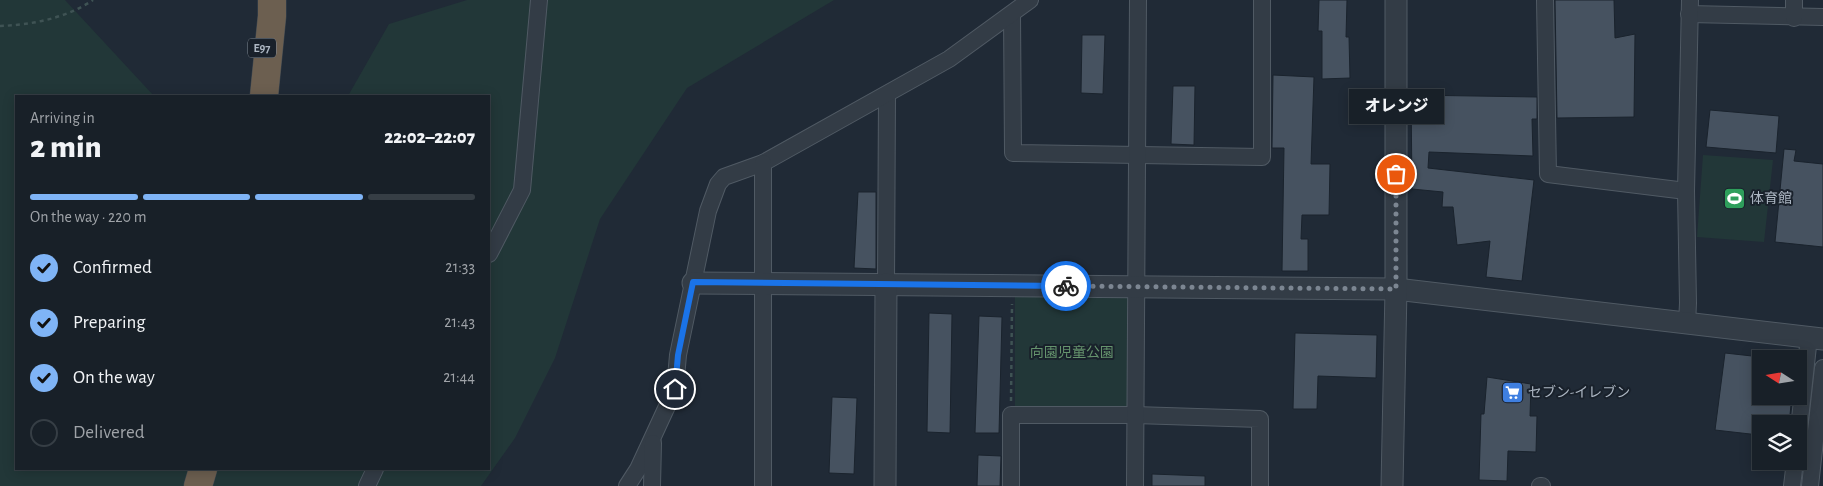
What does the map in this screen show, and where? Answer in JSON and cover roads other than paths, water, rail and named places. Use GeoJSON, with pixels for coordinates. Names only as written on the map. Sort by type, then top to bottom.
{"type":"FeatureCollection","features":[{"type":"Feature","properties":{"kind":"highway","name":"E97"},"geometry":{"type":"LineString","coordinates":[[262,0],[263,95]]}},
{"type":"Feature","properties":{"kind":"highway"},"geometry":{"type":"LineString","coordinates":[[263,95],[272,0]]}},
{"type":"Feature","properties":{"kind":"highway"},"geometry":{"type":"LineString","coordinates":[[198,486],[203,470]]}},
{"type":"Feature","properties":{"kind":"street"},"geometry":{"type":"LineString","coordinates":[[490,252],[522,190],[539,0]]}},
{"type":"Feature","properties":{"kind":"street"},"geometry":{"type":"LineString","coordinates":[[627,486],[638,469],[675,389],[678,355],[693,282],[708,212],[718,184],[724,177],[763,163],[949,59],[1030,0]]}},
{"type":"Feature","properties":{"kind":"street"},"geometry":{"type":"LineString","coordinates":[[1135,486],[1138,0]]}},
{"type":"Feature","properties":{"kind":"street"},"geometry":{"type":"LineString","coordinates":[[1012,14],[1013,153],[1262,157],[1262,0]]}},
{"type":"Feature","properties":{"kind":"street"},"geometry":{"type":"LineString","coordinates":[[1392,486],[1396,289],[1396,0]]}},
{"type":"Feature","properties":{"kind":"street"},"geometry":{"type":"LineString","coordinates":[[1545,0],[1548,174],[1686,192]]}},
{"type":"Feature","properties":{"kind":"street"},"geometry":{"type":"LineString","coordinates":[[1794,0],[1794,18]]}},
{"type":"Feature","properties":{"kind":"street"},"geometry":{"type":"LineString","coordinates":[[1687,324],[1686,192],[1690,7],[1794,18],[1823,18]]}},
{"type":"Feature","properties":{"kind":"street"},"geometry":{"type":"LineString","coordinates":[[885,486],[887,95]]}},
{"type":"Feature","properties":{"kind":"street"},"geometry":{"type":"LineString","coordinates":[[763,163],[763,486]]}},
{"type":"Feature","properties":{"kind":"street"},"geometry":{"type":"LineString","coordinates":[[693,282],[1396,289],[1816,338],[1801,415]]}},
{"type":"Feature","properties":{"kind":"street"},"geometry":{"type":"LineString","coordinates":[[1810,486],[1823,368]]}},
{"type":"Feature","properties":{"kind":"street"},"geometry":{"type":"LineString","coordinates":[[1011,486],[1011,415],[1135,415],[1260,419],[1260,486]]}},
{"type":"Feature","properties":{"kind":"street"},"geometry":{"type":"LineString","coordinates":[[652,486],[653,435]]}},
{"type":"Feature","properties":{"kind":"street"},"geometry":{"type":"LineString","coordinates":[[367,486],[375,470]]}},
{"type":"Feature","properties":{"kind":"street"},"geometry":{"type":"LineString","coordinates":[[1792,486],[1794,470]]}},
{"type":"Feature","properties":{"kind":"place","name":"オレンジ"},"geometry":{"type":"Point","coordinates":[1396,174]}},
{"type":"Feature","properties":{"kind":"place","name":"体育館"},"geometry":{"type":"Point","coordinates":[1734,198]}},
{"type":"Feature","properties":{"kind":"place","name":"セブン-イレブン"},"geometry":{"type":"Point","coordinates":[1512,392]}},
{"type":"Feature","properties":{"kind":"park label","name":"向園児童公園"},"geometry":{"type":"Point","coordinates":[1072,352]}}]}
